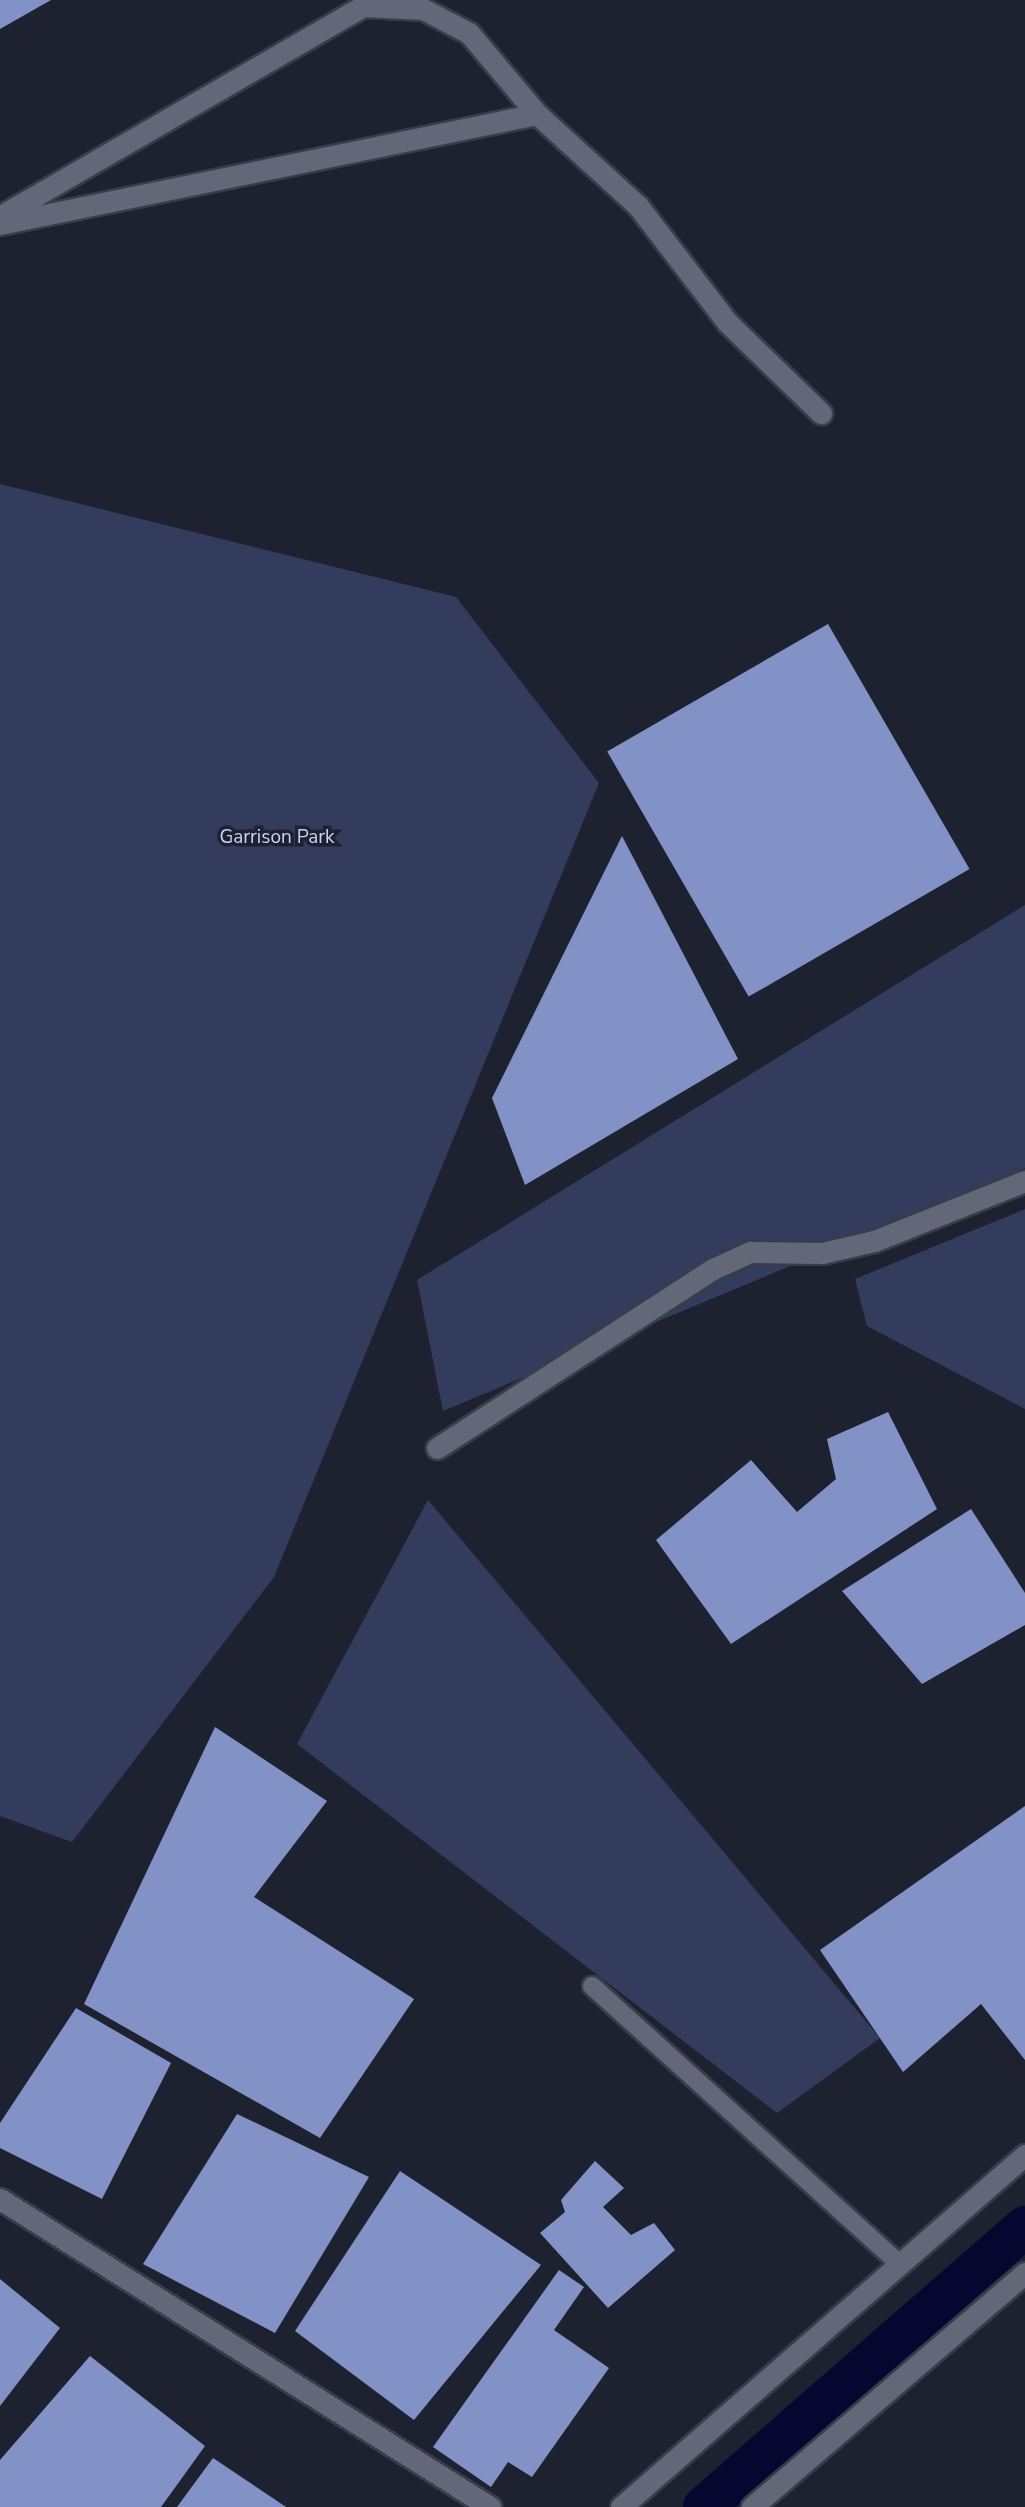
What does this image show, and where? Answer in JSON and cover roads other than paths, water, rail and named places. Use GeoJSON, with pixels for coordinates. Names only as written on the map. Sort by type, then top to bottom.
{"type":"FeatureCollection","features":[{"type":"Feature","properties":{"kind":"street"},"geometry":{"type":"LineString","coordinates":[[6,217],[363,6],[423,9],[470,33],[537,114],[638,206],[727,321],[821,413]]}},
{"type":"Feature","properties":{"kind":"street"},"geometry":{"type":"LineString","coordinates":[[6,217],[537,114]]}},
{"type":"Feature","properties":{"kind":"street"},"geometry":{"type":"LineString","coordinates":[[437,1448],[713,1269],[750,1252],[822,1253],[874,1241],[1025,1181]]}},
{"type":"Feature","properties":{"kind":"street"},"geometry":{"type":"LineString","coordinates":[[621,2507],[1025,2155]]}},
{"type":"Feature","properties":{"kind":"street"},"geometry":{"type":"LineString","coordinates":[[0,2199],[490,2507]]}},
{"type":"Feature","properties":{"kind":"street"},"geometry":{"type":"LineString","coordinates":[[752,2507],[1025,2273]]}},
{"type":"Feature","properties":{"kind":"lane"},"geometry":{"type":"LineString","coordinates":[[592,1986],[901,2264]]}},
{"type":"Feature","properties":{"kind":"waterway"},"geometry":{"type":"LineString","coordinates":[[704,2507],[1025,2227]]}},
{"type":"Feature","properties":{"kind":"park label","name":"Garrison Park"},"geometry":{"type":"Point","coordinates":[277,838]}}]}
